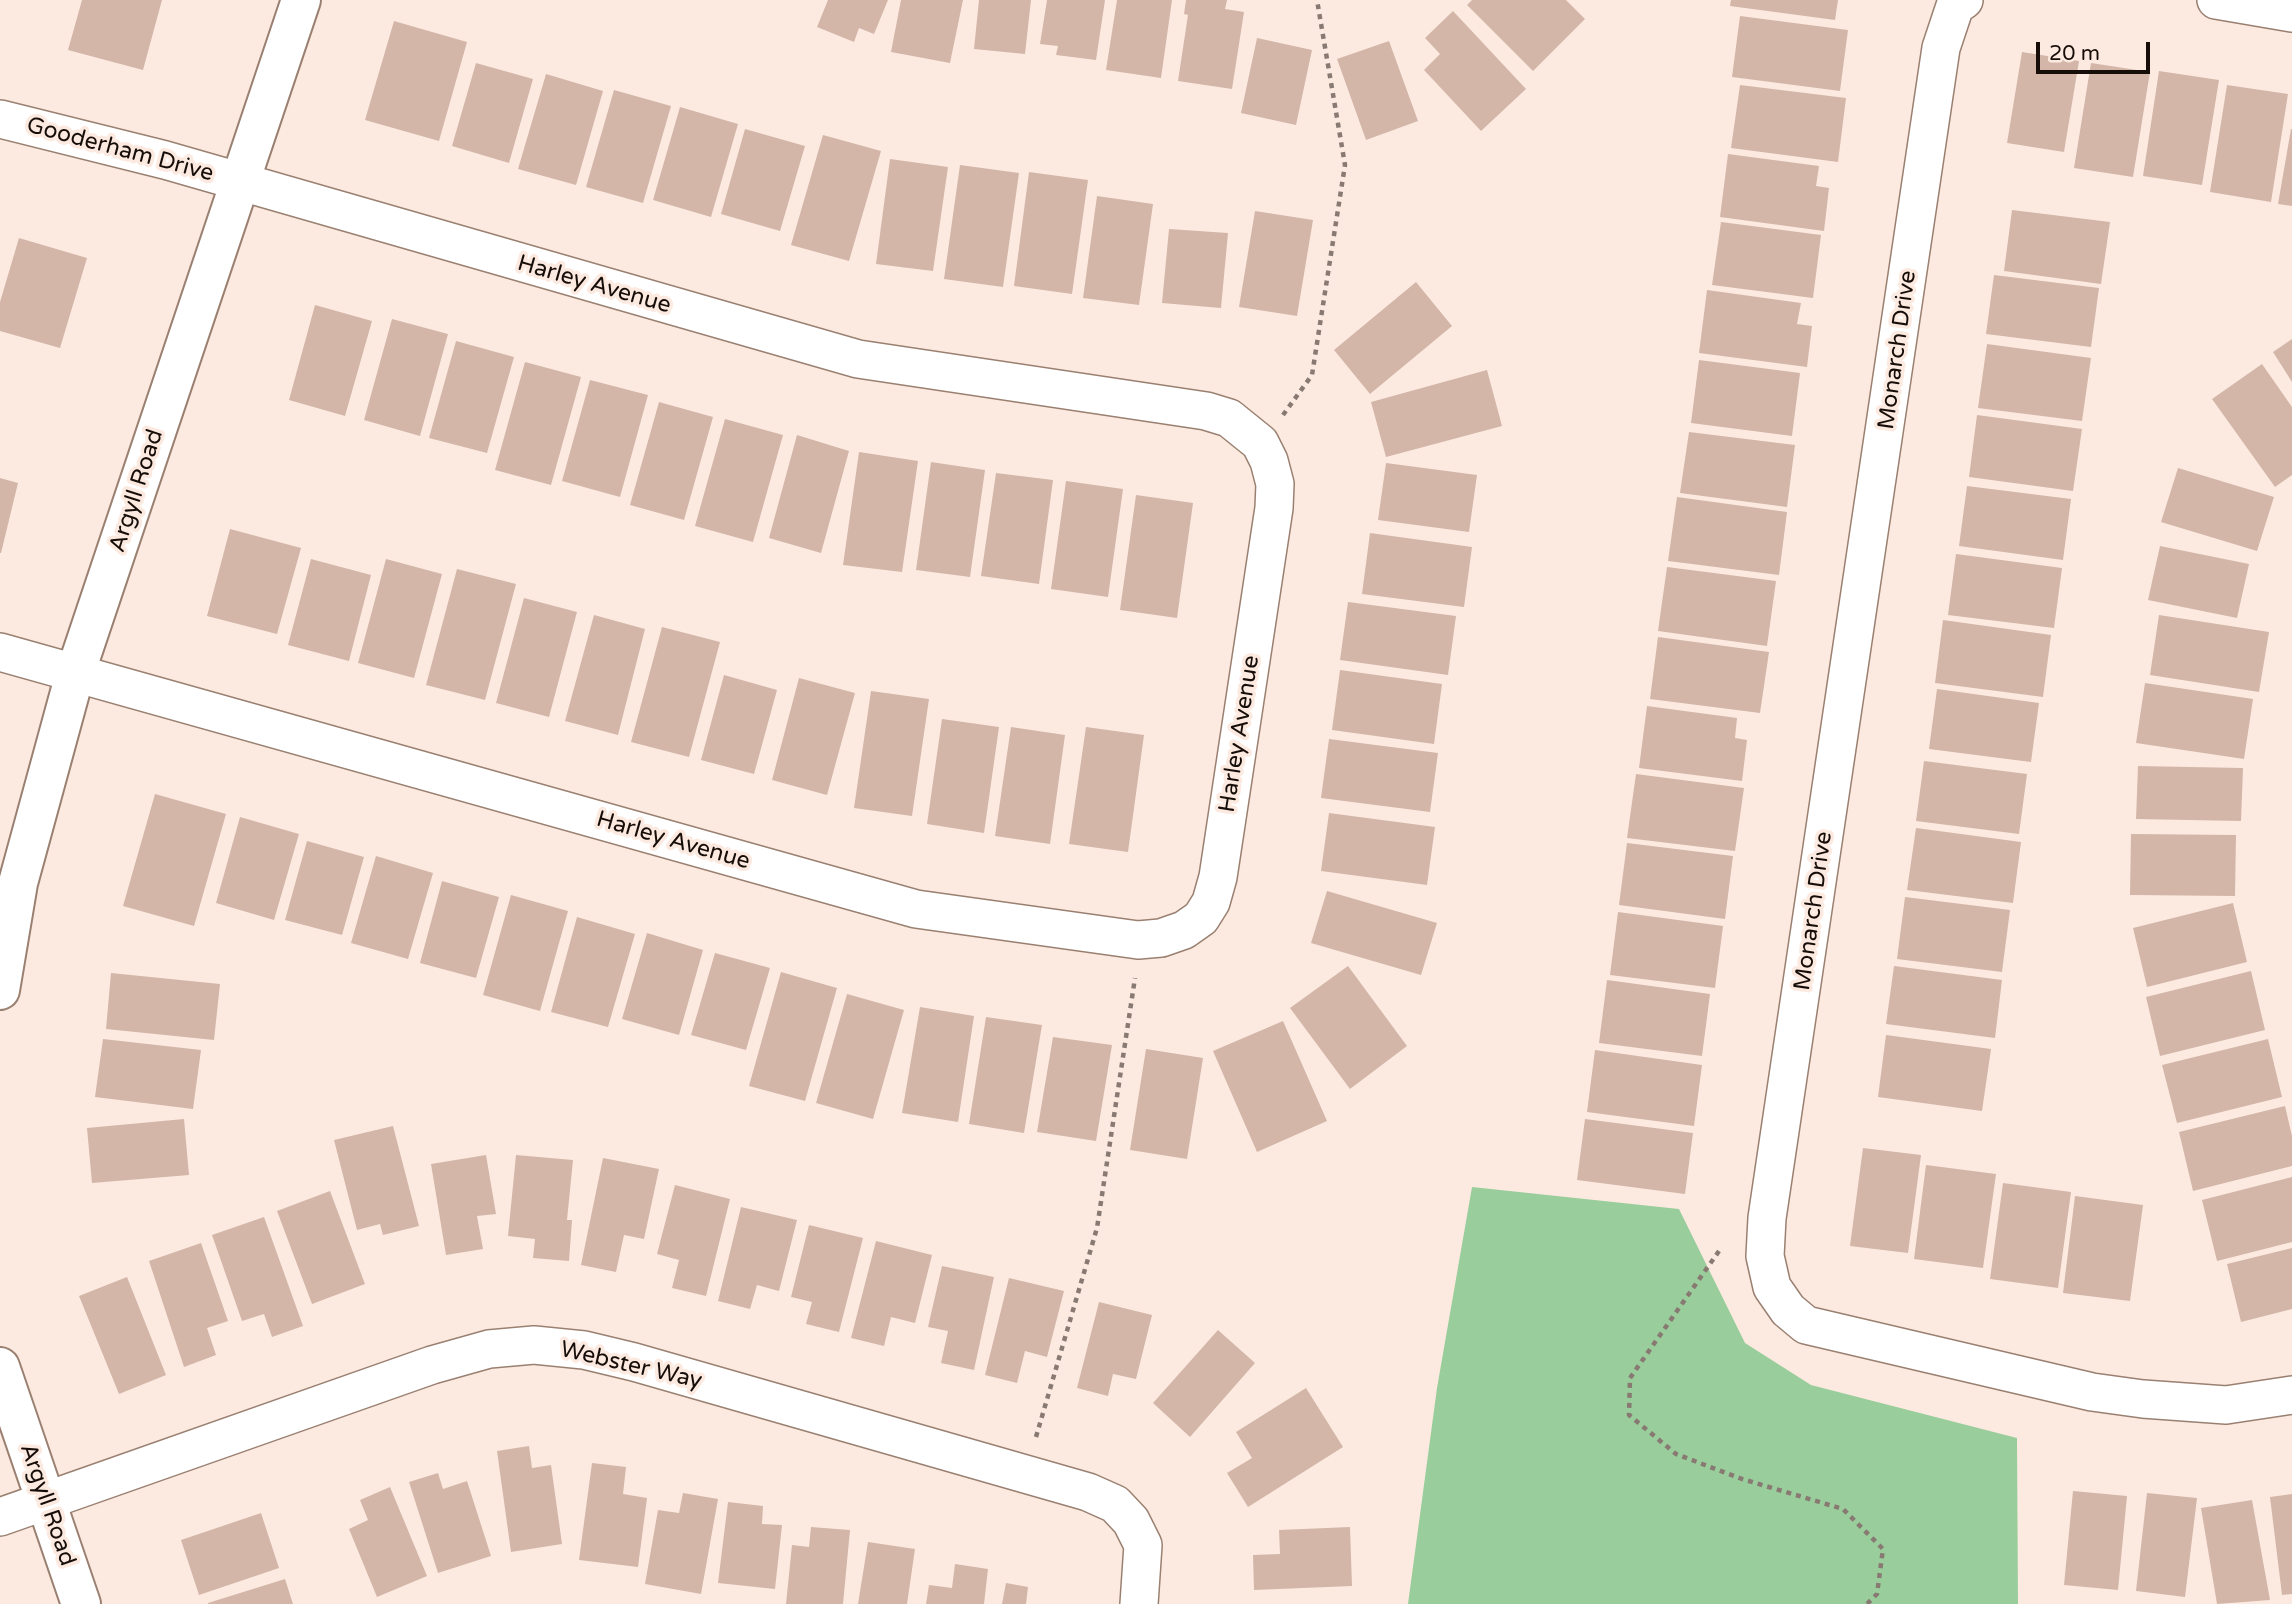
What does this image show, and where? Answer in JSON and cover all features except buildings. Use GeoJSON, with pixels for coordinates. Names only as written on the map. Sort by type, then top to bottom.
{"type":"FeatureCollection","features":[{"type":"Feature","properties":{"kind":"street","name":"Argyll Road"},"geometry":{"type":"LineString","coordinates":[[0,990],[18,883],[75,674],[301,0]]}},
{"type":"Feature","properties":{"kind":"street","name":"Monarch Drive"},"geometry":{"type":"LineString","coordinates":[[1964,0],[1955,6],[1941,48],[1767,1218],[1765,1256],[1772,1287],[1788,1310],[1806,1325],[2092,1392],[2226,1405],[2292,1395]]}},
{"type":"Feature","properties":{"kind":"street"},"geometry":{"type":"LineString","coordinates":[[2216,0],[2292,13]]}},
{"type":"Feature","properties":{"kind":"street","name":"Gooderham Drive"},"geometry":{"type":"LineString","coordinates":[[0,119],[240,182]]}},
{"type":"Feature","properties":{"kind":"street","name":"Harley Avenue"},"geometry":{"type":"LineString","coordinates":[[0,652],[916,909],[1138,940],[1161,938],[1184,930],[1201,918],[1211,902],[1218,877],[1274,508],[1275,484],[1269,461],[1260,443],[1229,418],[1206,411],[858,359],[240,182]]}},
{"type":"Feature","properties":{"kind":"street","name":"Webster Way"},"geometry":{"type":"LineString","coordinates":[[0,1517],[44,1499],[432,1365],[489,1349],[534,1345],[584,1350],[634,1362],[1088,1492],[1115,1504],[1131,1521],[1143,1545],[1139,1604]]}},
{"type":"Feature","properties":{"kind":"street","name":"Argyll Road"},"geometry":{"type":"LineString","coordinates":[[0,1367],[81,1604]]}},
{"type":"Feature","properties":{"kind":"path"},"geometry":{"type":"LineString","coordinates":[[1260,443],[1292,405],[1312,375],[1345,165],[1317,0]]}},
{"type":"Feature","properties":{"kind":"path"},"geometry":{"type":"LineString","coordinates":[[1029,1476],[1037,1428],[1097,1227],[1134,989],[1138,940]]}},
{"type":"Feature","properties":{"kind":"path"},"geometry":{"type":"LineString","coordinates":[[1719,1251],[1630,1378],[1629,1415],[1676,1454],[1742,1479],[1843,1508],[1883,1549],[1877,1594],[1867,1604]]}},
{"type":"Feature","properties":{"kind":"green space"},"geometry":{"type":"Polygon","coordinates":[[[1472,1187],[1679,1209],[1745,1343],[1811,1385],[2017,1438],[2018,1604],[1408,1604],[1437,1388],[1472,1187]]]}}]}
